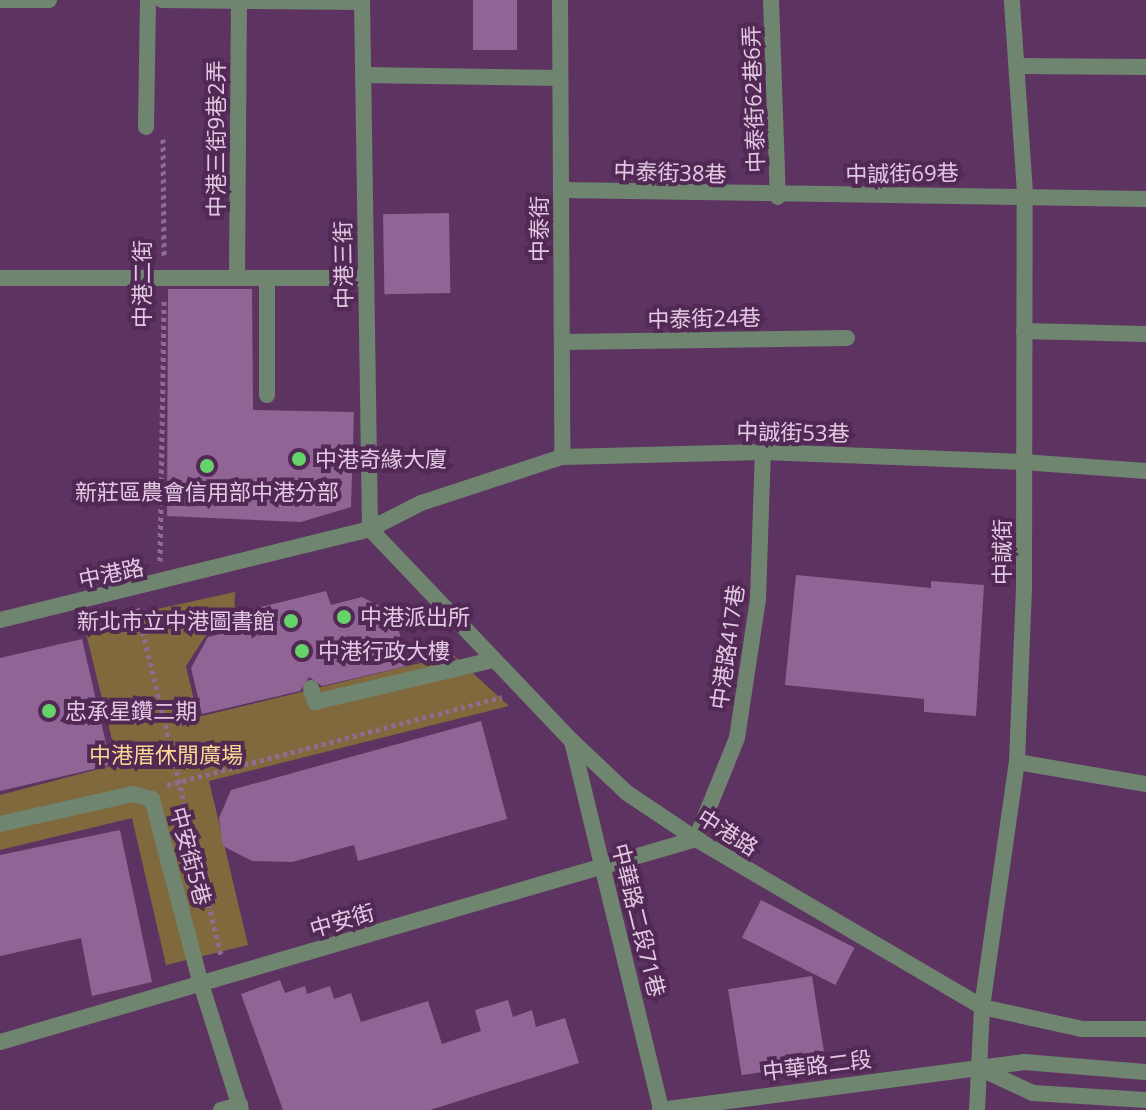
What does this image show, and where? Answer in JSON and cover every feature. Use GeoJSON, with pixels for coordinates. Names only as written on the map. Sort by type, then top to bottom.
{"type":"FeatureCollection","features":[{"type":"Feature","properties":{"kind":"street"},"geometry":{"type":"LineString","coordinates":[[0,0],[49,0]]}},
{"type":"Feature","properties":{"kind":"street"},"geometry":{"type":"LineString","coordinates":[[146,127],[148,0]]}},
{"type":"Feature","properties":{"kind":"street"},"geometry":{"type":"LineString","coordinates":[[162,0],[362,1]]}},
{"type":"Feature","properties":{"kind":"street","name":"中泰街"},"geometry":{"type":"LineString","coordinates":[[560,0],[562,457]]}},
{"type":"Feature","properties":{"kind":"street","name":"中泰街62巷6弄"},"geometry":{"type":"LineString","coordinates":[[771,0],[778,197]]}},
{"type":"Feature","properties":{"kind":"street","name":"中誠街"},"geometry":{"type":"LineString","coordinates":[[977,1106],[982,1007],[1017,762],[1025,193],[1012,0]]}},
{"type":"Feature","properties":{"kind":"street","name":"中港三街9巷2弄"},"geometry":{"type":"LineString","coordinates":[[237,278],[239,1]]}},
{"type":"Feature","properties":{"kind":"street","name":"中港三街"},"geometry":{"type":"LineString","coordinates":[[362,1],[370,529]]}},
{"type":"Feature","properties":{"kind":"street"},"geometry":{"type":"LineString","coordinates":[[1017,66],[1146,67]]}},
{"type":"Feature","properties":{"kind":"street"},"geometry":{"type":"LineString","coordinates":[[363,75],[560,78]]}},
{"type":"Feature","properties":{"kind":"street","name":"中泰街38巷"},"geometry":{"type":"LineString","coordinates":[[561,190],[778,197]]}},
{"type":"Feature","properties":{"kind":"street","name":"中誠街69巷"},"geometry":{"type":"LineString","coordinates":[[778,197],[1025,193],[1146,199]]}},
{"type":"Feature","properties":{"kind":"street"},"geometry":{"type":"LineString","coordinates":[[0,278],[365,278]]}},
{"type":"Feature","properties":{"kind":"street"},"geometry":{"type":"LineString","coordinates":[[267,278],[267,395]]}},
{"type":"Feature","properties":{"kind":"street"},"geometry":{"type":"LineString","coordinates":[[1024,331],[1146,334]]}},
{"type":"Feature","properties":{"kind":"street","name":"中泰街24巷"},"geometry":{"type":"LineString","coordinates":[[562,342],[847,338]]}},
{"type":"Feature","properties":{"kind":"street","name":"中誠街53巷"},"geometry":{"type":"LineString","coordinates":[[562,457],[763,452],[1023,462],[1146,471]]}},
{"type":"Feature","properties":{"kind":"street","name":"中港路417巷"},"geometry":{"type":"LineString","coordinates":[[696,839],[737,738],[758,599],[763,452]]}},
{"type":"Feature","properties":{"kind":"street","name":"中港路"},"geometry":{"type":"LineString","coordinates":[[0,620],[160,585],[370,529],[421,503],[562,457]]}},
{"type":"Feature","properties":{"kind":"street","name":"中港路"},"geometry":{"type":"LineString","coordinates":[[370,529],[572,741],[627,793],[696,839],[982,1007],[1082,1029],[1146,1029]]}},
{"type":"Feature","properties":{"kind":"street"},"geometry":{"type":"LineString","coordinates":[[311,688],[315,702],[492,660]]}},
{"type":"Feature","properties":{"kind":"street","name":"中華路二段71巷"},"geometry":{"type":"LineString","coordinates":[[572,741],[661,1110]]}},
{"type":"Feature","properties":{"kind":"street"},"geometry":{"type":"LineString","coordinates":[[1017,762],[1146,784]]}},
{"type":"Feature","properties":{"kind":"street"},"geometry":{"type":"LineString","coordinates":[[0,824],[129,795]]}},
{"type":"Feature","properties":{"kind":"street","name":"中安街5巷"},"geometry":{"type":"LineString","coordinates":[[129,795],[148,796],[157,809],[201,984]]}},
{"type":"Feature","properties":{"kind":"street","name":"中安街"},"geometry":{"type":"LineString","coordinates":[[0,1042],[696,839]]}},
{"type":"Feature","properties":{"kind":"street"},"geometry":{"type":"LineString","coordinates":[[201,984],[240,1107],[221,1110]]}},
{"type":"Feature","properties":{"kind":"street","name":"中華路二段"},"geometry":{"type":"LineString","coordinates":[[661,1110],[1024,1062],[1146,1072]]}},
{"type":"Feature","properties":{"kind":"street"},"geometry":{"type":"LineString","coordinates":[[979,1068],[1033,1093],[1146,1100]]}},
{"type":"Feature","properties":{"kind":"path","name":"中港二街"},"geometry":{"type":"LineString","coordinates":[[146,127],[163,127],[160,585]]}},
{"type":"Feature","properties":{"kind":"path"},"geometry":{"type":"LineString","coordinates":[[133,591],[226,977]]}},
{"type":"Feature","properties":{"kind":"path"},"geometry":{"type":"LineString","coordinates":[[129,795],[522,692]]}},
{"type":"Feature","properties":{"kind":"green space","name":"中港厝休閒廣場"},"geometry":{"type":"Polygon","coordinates":[[[235,592],[234,621],[210,629],[186,666],[198,717],[453,655],[509,706],[209,781],[248,945],[166,965],[132,818],[0,850],[0,795],[118,764],[84,625],[235,592]]]}},
{"type":"Feature","properties":{"kind":"building"},"geometry":{"type":"Polygon","coordinates":[[[473,0],[517,0],[517,50],[473,50],[473,0]]]}},
{"type":"Feature","properties":{"kind":"building"},"geometry":{"type":"Polygon","coordinates":[[[449,213],[450,293],[384,294],[383,214],[449,213]]]}},
{"type":"Feature","properties":{"kind":"building"},"geometry":{"type":"Polygon","coordinates":[[[168,289],[252,289],[253,410],[354,412],[351,507],[301,522],[167,516],[168,289]]]}},
{"type":"Feature","properties":{"kind":"building"},"geometry":{"type":"Polygon","coordinates":[[[796,575],[931,588],[931,581],[984,585],[976,716],[924,712],[924,699],[785,685],[796,575]]]}},
{"type":"Feature","properties":{"kind":"building","name":"中港行政大樓"},"geometry":{"type":"Polygon","coordinates":[[[326,591],[331,605],[362,597],[395,614],[407,666],[322,686],[309,677],[300,691],[202,714],[191,668],[208,637],[241,629],[237,613],[326,591]]]}},
{"type":"Feature","properties":{"kind":"building","name":"忠承星鑽二期"},"geometry":{"type":"Polygon","coordinates":[[[82,639],[111,765],[0,791],[0,658],[82,639]]]}},
{"type":"Feature","properties":{"kind":"building"},"geometry":{"type":"Polygon","coordinates":[[[481,721],[507,819],[358,861],[354,845],[292,862],[252,861],[223,846],[219,818],[231,790],[481,721]]]}},
{"type":"Feature","properties":{"kind":"building"},"geometry":{"type":"Polygon","coordinates":[[[120,830],[152,982],[92,996],[81,938],[0,956],[0,855],[120,830]]]}},
{"type":"Feature","properties":{"kind":"building"},"geometry":{"type":"Polygon","coordinates":[[[761,900],[855,948],[835,985],[742,937],[761,900]]]}},
{"type":"Feature","properties":{"kind":"building"},"geometry":{"type":"Polygon","coordinates":[[[812,976],[826,1062],[742,1075],[728,989],[812,976]]]}},
{"type":"Feature","properties":{"kind":"building"},"geometry":{"type":"Polygon","coordinates":[[[280,980],[285,993],[305,986],[307,994],[330,986],[334,999],[351,993],[361,1022],[428,1001],[442,1044],[481,1031],[475,1010],[508,1000],[513,1017],[532,1010],[536,1027],[565,1018],[579,1063],[430,1110],[283,1110],[241,994],[280,980]]]}},
{"type":"Feature","properties":{"kind":"place","name":"中港奇緣大廈"},"geometry":{"type":"Point","coordinates":[299,459]}},
{"type":"Feature","properties":{"kind":"place","name":"新莊區農會信用部中港分部"},"geometry":{"type":"Point","coordinates":[207,466]}},
{"type":"Feature","properties":{"kind":"place","name":"中港派出所"},"geometry":{"type":"Point","coordinates":[344,617]}},
{"type":"Feature","properties":{"kind":"place","name":"新北市立中港圖書館"},"geometry":{"type":"Point","coordinates":[291,621]}},
{"type":"Feature","properties":{"kind":"place","name":"中港行政大樓"},"geometry":{"type":"Point","coordinates":[302,651]}},
{"type":"Feature","properties":{"kind":"place","name":"忠承星鑽二期"},"geometry":{"type":"Point","coordinates":[49,711]}}]}
